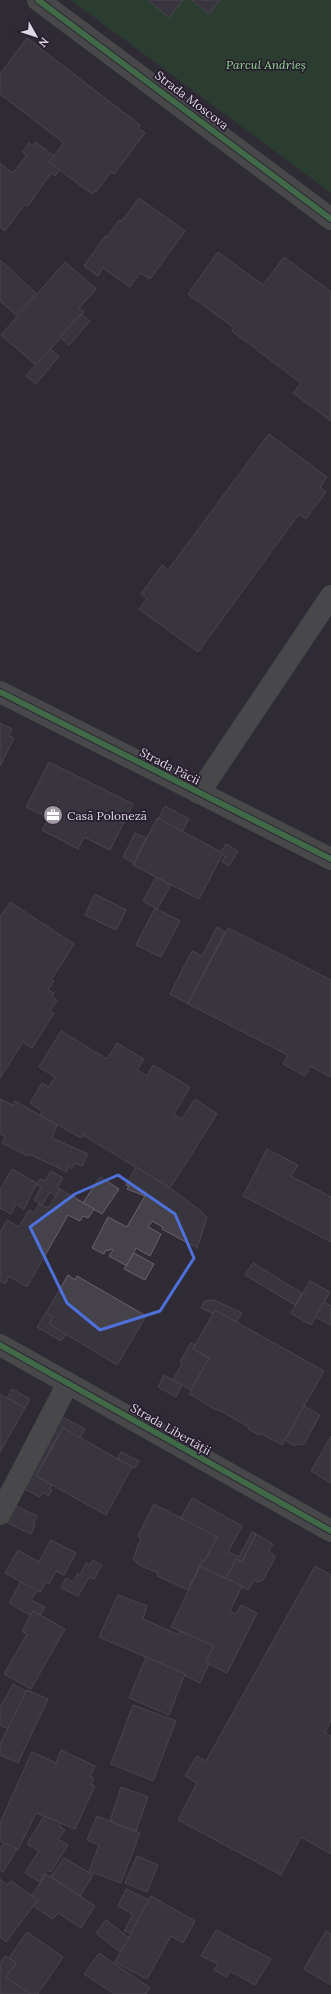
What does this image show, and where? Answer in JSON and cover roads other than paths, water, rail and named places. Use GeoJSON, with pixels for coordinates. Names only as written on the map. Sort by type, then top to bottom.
{"type":"FeatureCollection","features":[{"type":"Feature","properties":{"kind":"street","name":"Strada Moscova"},"geometry":{"type":"LineString","coordinates":[[38,0],[331,219]]}},
{"type":"Feature","properties":{"kind":"street"},"geometry":{"type":"LineString","coordinates":[[199,793],[331,596]]}},
{"type":"Feature","properties":{"kind":"street","name":"Strada Păcii"},"geometry":{"type":"LineString","coordinates":[[0,692],[331,859]]}},
{"type":"Feature","properties":{"kind":"street","name":"Strada Libertății"},"geometry":{"type":"LineString","coordinates":[[0,1345],[331,1531]]}},
{"type":"Feature","properties":{"kind":"street"},"geometry":{"type":"LineString","coordinates":[[0,1514],[68,1383]]}},
{"type":"Feature","properties":{"kind":"place","name":"Casā Polonezā"},"geometry":{"type":"Point","coordinates":[53,815]}},
{"type":"Feature","properties":{"kind":"park label","name":"Parcul Andrieș"},"geometry":{"type":"Point","coordinates":[266,64]}}]}
